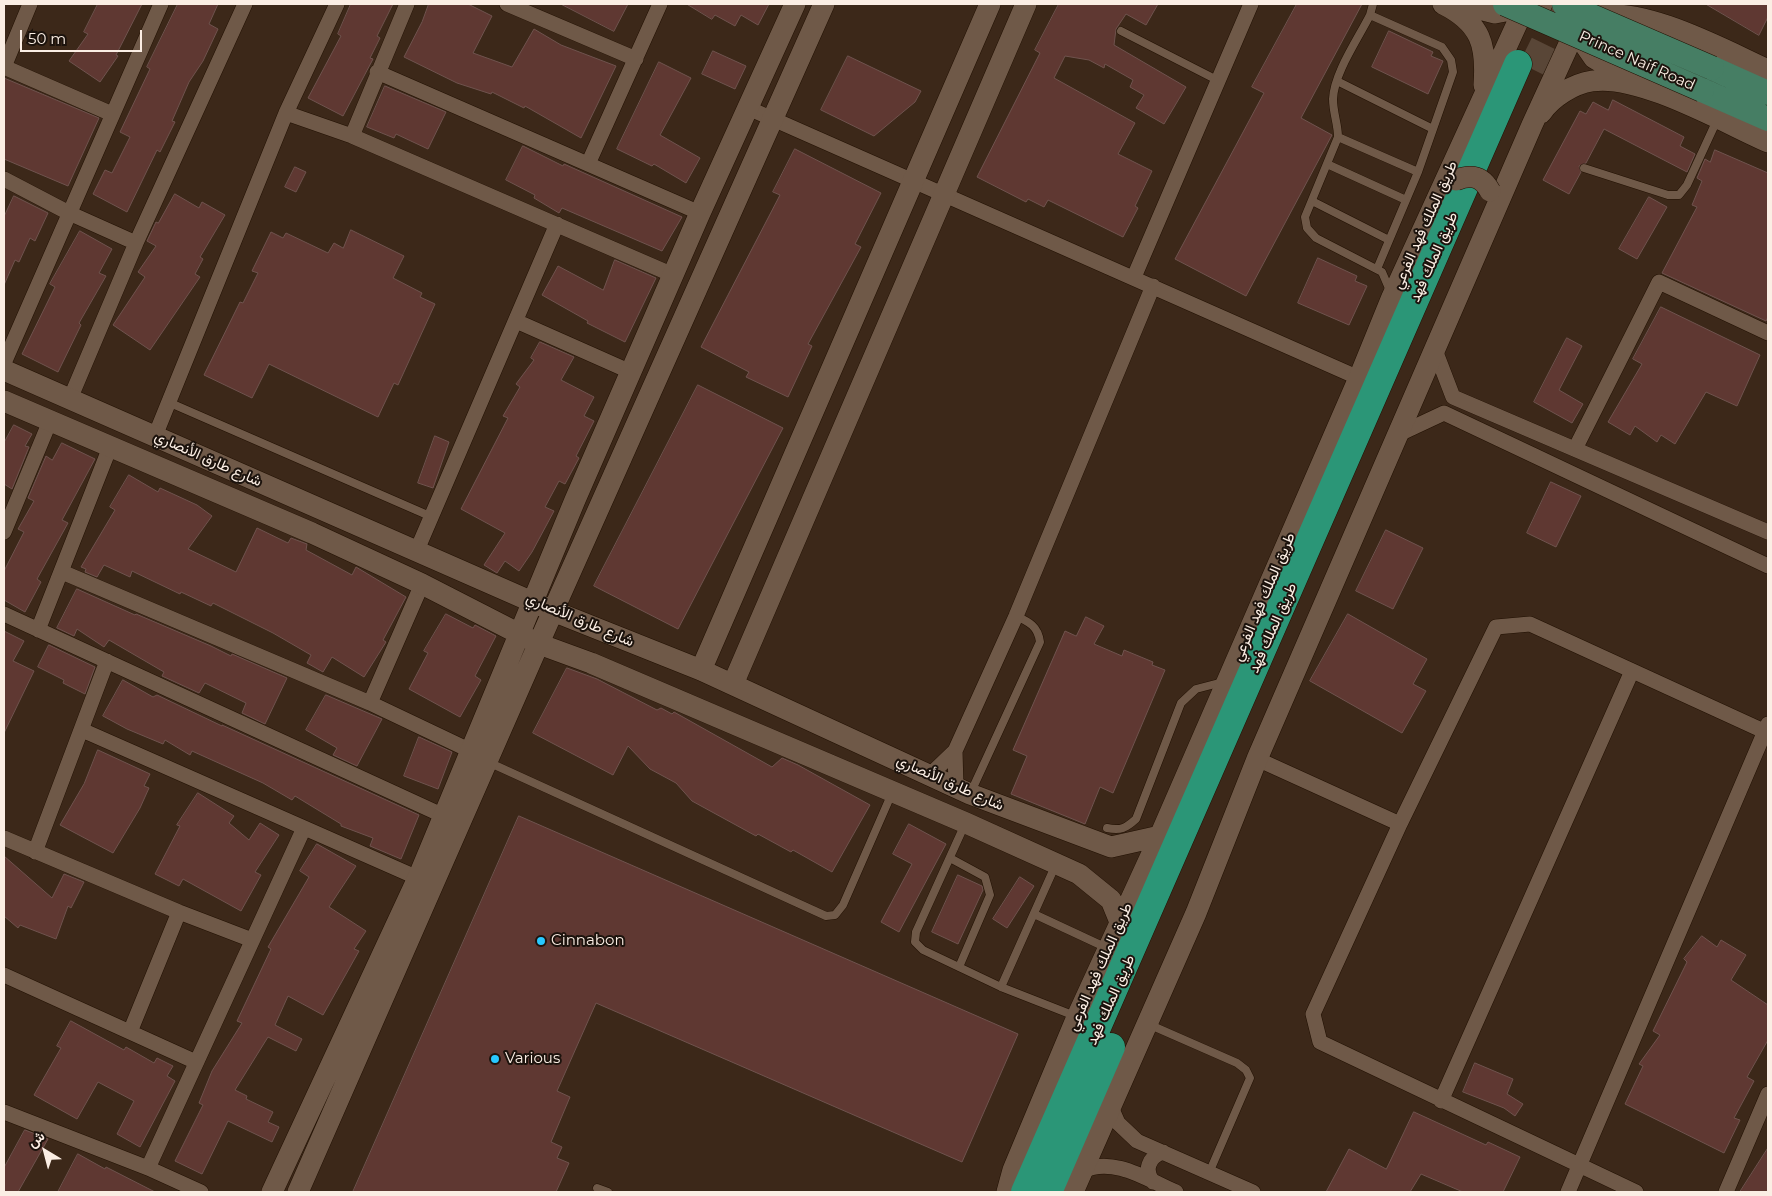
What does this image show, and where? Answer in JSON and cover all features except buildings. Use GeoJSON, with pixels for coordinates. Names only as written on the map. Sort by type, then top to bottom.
{"type":"FeatureCollection","features":[{"type":"Feature","properties":{"kind":"highway","name":"طريق الملك فهد"},"geometry":{"type":"LineString","coordinates":[[1025,1192],[1518,61]]}},
{"type":"Feature","properties":{"kind":"highway","name":"طريق الملك فهد"},"geometry":{"type":"LineString","coordinates":[[1048,1192],[1518,61]]}},
{"type":"Feature","properties":{"kind":"main road","name":"Prince Naif Road"},"geometry":{"type":"LineString","coordinates":[[1529,5],[1702,90],[1768,119]]}},
{"type":"Feature","properties":{"kind":"main road","name":"Prince Naif Road"},"geometry":{"type":"LineString","coordinates":[[1573,13],[1712,68],[1768,93]]}},
{"type":"Feature","properties":{"kind":"street"},"geometry":{"type":"LineString","coordinates":[[30,4],[4,67],[112,114]]}},
{"type":"Feature","properties":{"kind":"street"},"geometry":{"type":"LineString","coordinates":[[4,362],[161,4]]}},
{"type":"Feature","properties":{"kind":"street"},"geometry":{"type":"LineString","coordinates":[[70,399],[136,244],[245,4]]}},
{"type":"Feature","properties":{"kind":"street"},"geometry":{"type":"LineString","coordinates":[[155,436],[286,113],[337,4]]}},
{"type":"Feature","properties":{"kind":"street"},"geometry":{"type":"LineString","coordinates":[[352,136],[377,72],[407,4]]}},
{"type":"Feature","properties":{"kind":"street"},"geometry":{"type":"LineString","coordinates":[[507,4],[636,59]]}},
{"type":"Feature","properties":{"kind":"street"},"geometry":{"type":"LineString","coordinates":[[588,164],[660,4]]}},
{"type":"Feature","properties":{"kind":"street"},"geometry":{"type":"LineString","coordinates":[[298,1192],[480,756],[520,635],[534,601],[700,213],[795,4]]}},
{"type":"Feature","properties":{"kind":"street"},"geometry":{"type":"LineString","coordinates":[[272,1192],[418,878],[444,816],[480,756],[539,644],[774,120],[824,4]]}},
{"type":"Feature","properties":{"kind":"street"},"geometry":{"type":"LineString","coordinates":[[701,670],[911,182],[990,4]]}},
{"type":"Feature","properties":{"kind":"street"},"geometry":{"type":"LineString","coordinates":[[733,684],[1026,4]]}},
{"type":"Feature","properties":{"kind":"street"},"geometry":{"type":"LineString","coordinates":[[1134,277],[1251,4]]}},
{"type":"Feature","properties":{"kind":"street"},"geometry":{"type":"LineString","coordinates":[[1443,4],[1462,13],[1479,36],[1484,48],[1483,95]]}},
{"type":"Feature","properties":{"kind":"street"},"geometry":{"type":"LineString","coordinates":[[1460,4],[1495,13],[1529,5],[1548,24],[1558,45],[1559,66]]}},
{"type":"Feature","properties":{"kind":"street"},"geometry":{"type":"LineString","coordinates":[[1639,4],[1673,28]]}},
{"type":"Feature","properties":{"kind":"street","name":"طريق الملك فهد الفرعي"},"geometry":{"type":"LineString","coordinates":[[1007,1192],[1013,1170],[1077,1017],[1160,836],[1359,378],[1392,297],[1448,186],[1483,95],[1518,61],[1529,5]]}},
{"type":"Feature","properties":{"kind":"street"},"geometry":{"type":"LineString","coordinates":[[1074,1192],[1196,913],[1257,759],[1559,66],[1573,13]]}},
{"type":"Feature","properties":{"kind":"street"},"geometry":{"type":"LineString","coordinates":[[1573,13],[1587,51],[1594,58],[1646,89]]}},
{"type":"Feature","properties":{"kind":"street"},"geometry":{"type":"LineString","coordinates":[[1518,61],[1518,35],[1531,28],[1548,24],[1573,13],[1614,14],[1673,28],[1768,70]]}},
{"type":"Feature","properties":{"kind":"street"},"geometry":{"type":"LineString","coordinates":[[1668,97],[1654,81],[1652,73],[1656,54],[1674,41],[1699,39]]}},
{"type":"Feature","properties":{"kind":"street"},"geometry":{"type":"LineString","coordinates":[[377,72],[700,213]]}},
{"type":"Feature","properties":{"kind":"street"},"geometry":{"type":"LineString","coordinates":[[1532,125],[1549,104],[1580,84],[1610,80],[1668,97],[1768,142]]}},
{"type":"Feature","properties":{"kind":"street"},"geometry":{"type":"LineString","coordinates":[[748,108],[911,182],[1134,277],[1359,378]]}},
{"type":"Feature","properties":{"kind":"street"},"geometry":{"type":"LineString","coordinates":[[286,113],[352,136],[674,274]]}},
{"type":"Feature","properties":{"kind":"street"},"geometry":{"type":"LineString","coordinates":[[1448,186],[1473,176],[1481,179],[1490,191],[1494,213]]}},
{"type":"Feature","properties":{"kind":"street"},"geometry":{"type":"LineString","coordinates":[[4,179],[69,213],[136,244]]}},
{"type":"Feature","properties":{"kind":"street"},"geometry":{"type":"LineString","coordinates":[[417,550],[557,224]]}},
{"type":"Feature","properties":{"kind":"street"},"geometry":{"type":"LineString","coordinates":[[1575,449],[1659,282],[1768,332]]}},
{"type":"Feature","properties":{"kind":"street"},"geometry":{"type":"LineString","coordinates":[[930,775],[955,751],[1016,616],[1153,286]]}},
{"type":"Feature","properties":{"kind":"street"},"geometry":{"type":"LineString","coordinates":[[516,321],[631,372]]}},
{"type":"Feature","properties":{"kind":"street"},"geometry":{"type":"LineString","coordinates":[[1435,350],[1453,397],[1768,532]]}},
{"type":"Feature","properties":{"kind":"street","name":"شارع طارق الأنصاري"},"geometry":{"type":"LineString","coordinates":[[4,370],[534,601],[553,611],[733,684],[963,791],[1111,847],[1160,836]]}},
{"type":"Feature","properties":{"kind":"street","name":"شارع طارق الأنصاري"},"geometry":{"type":"LineString","coordinates":[[4,401],[312,533],[422,584],[539,644],[591,663],[966,823],[1079,874],[1111,900],[1120,922]]}},
{"type":"Feature","properties":{"kind":"street"},"geometry":{"type":"LineString","coordinates":[[1398,435],[1444,413],[1768,566]]}},
{"type":"Feature","properties":{"kind":"street"},"geometry":{"type":"LineString","coordinates":[[4,528],[50,421]]}},
{"type":"Feature","properties":{"kind":"street"},"geometry":{"type":"LineString","coordinates":[[38,630],[110,447]]}},
{"type":"Feature","properties":{"kind":"street"},"geometry":{"type":"LineString","coordinates":[[62,572],[370,703],[480,756]]}},
{"type":"Feature","properties":{"kind":"street"},"geometry":{"type":"LineString","coordinates":[[370,703],[422,584]]}},
{"type":"Feature","properties":{"kind":"street"},"geometry":{"type":"LineString","coordinates":[[4,614],[444,816]]}},
{"type":"Feature","properties":{"kind":"street"},"geometry":{"type":"LineString","coordinates":[[1568,1192],[1579,1167],[1767,729],[1632,671],[1530,624],[1496,627],[1400,824],[1313,1014],[1320,1042],[1579,1167],[1636,1192]]}},
{"type":"Feature","properties":{"kind":"street"},"geometry":{"type":"LineString","coordinates":[[35,852],[107,661]]}},
{"type":"Feature","properties":{"kind":"street"},"geometry":{"type":"LineString","coordinates":[[1441,1101],[1632,671]]}},
{"type":"Feature","properties":{"kind":"street"},"geometry":{"type":"LineString","coordinates":[[82,730],[418,878]]}},
{"type":"Feature","properties":{"kind":"street"},"geometry":{"type":"LineString","coordinates":[[955,751],[963,791]]}},
{"type":"Feature","properties":{"kind":"street"},"geometry":{"type":"LineString","coordinates":[[1257,759],[1400,824]]}},
{"type":"Feature","properties":{"kind":"street"},"geometry":{"type":"LineString","coordinates":[[148,1168],[304,828]]}},
{"type":"Feature","properties":{"kind":"street"},"geometry":{"type":"LineString","coordinates":[[4,838],[179,912],[252,940]]}},
{"type":"Feature","properties":{"kind":"street"},"geometry":{"type":"LineString","coordinates":[[130,1032],[179,912]]}},
{"type":"Feature","properties":{"kind":"street"},"geometry":{"type":"LineString","coordinates":[[5,978],[196,1062]]}},
{"type":"Feature","properties":{"kind":"street"},"geometry":{"type":"LineString","coordinates":[[1726,1192],[1768,1094]]}},
{"type":"Feature","properties":{"kind":"street"},"geometry":{"type":"LineString","coordinates":[[1111,1107],[1118,1123],[1130,1136],[1253,1192]]}},
{"type":"Feature","properties":{"kind":"street"},"geometry":{"type":"LineString","coordinates":[[4,1112],[148,1168],[201,1192]]}},
{"type":"Feature","properties":{"kind":"street"},"geometry":{"type":"LineString","coordinates":[[1154,1182],[1150,1178],[1148,1167],[1153,1157],[1162,1152]]}},
{"type":"Feature","properties":{"kind":"street"},"geometry":{"type":"LineString","coordinates":[[1083,1171],[1091,1167],[1108,1165],[1176,1192]]}},
{"type":"Feature","properties":{"kind":"lane"},"geometry":{"type":"LineString","coordinates":[[1373,4],[1370,15],[1337,81],[1333,101],[1338,137],[1305,217],[1307,228],[1316,238],[1382,272],[1392,297]]}},
{"type":"Feature","properties":{"kind":"lane"},"geometry":{"type":"LineString","coordinates":[[1370,15],[1442,47],[1451,60],[1453,72],[1418,172],[1377,269]]}},
{"type":"Feature","properties":{"kind":"lane"},"geometry":{"type":"LineString","coordinates":[[1121,31],[1219,81]]}},
{"type":"Feature","properties":{"kind":"lane"},"geometry":{"type":"LineString","coordinates":[[1337,81],[1433,129]]}},
{"type":"Feature","properties":{"kind":"lane"},"geometry":{"type":"LineString","coordinates":[[1584,168],[1668,195],[1679,195],[1687,185],[1717,119]]}},
{"type":"Feature","properties":{"kind":"lane"},"geometry":{"type":"LineString","coordinates":[[1338,137],[1418,172]]}},
{"type":"Feature","properties":{"kind":"lane"},"geometry":{"type":"LineString","coordinates":[[1327,164],[1406,200]]}},
{"type":"Feature","properties":{"kind":"lane"},"geometry":{"type":"LineString","coordinates":[[1312,201],[1389,240]]}},
{"type":"Feature","properties":{"kind":"lane"},"geometry":{"type":"LineString","coordinates":[[168,402],[432,517]]}},
{"type":"Feature","properties":{"kind":"lane"},"geometry":{"type":"LineString","coordinates":[[963,791],[1040,642],[1039,632],[1031,623],[1016,616]]}},
{"type":"Feature","properties":{"kind":"lane"},"geometry":{"type":"LineString","coordinates":[[1107,828],[1117,831],[1125,828],[1136,819],[1181,703],[1196,689],[1228,680]]}},
{"type":"Feature","properties":{"kind":"lane"},"geometry":{"type":"LineString","coordinates":[[480,756],[826,916],[835,915],[843,905],[893,792]]}},
{"type":"Feature","properties":{"kind":"lane"},"geometry":{"type":"LineString","coordinates":[[966,823],[916,932],[915,942],[923,950],[1001,988],[1077,1017]]}},
{"type":"Feature","properties":{"kind":"lane"},"geometry":{"type":"LineString","coordinates":[[950,858],[985,876],[990,895],[958,967]]}},
{"type":"Feature","properties":{"kind":"lane"},"geometry":{"type":"LineString","coordinates":[[1001,988],[1056,864]]}},
{"type":"Feature","properties":{"kind":"lane"},"geometry":{"type":"LineString","coordinates":[[1034,914],[1108,949]]}},
{"type":"Feature","properties":{"kind":"lane"},"geometry":{"type":"LineString","coordinates":[[1148,1024],[1237,1063],[1246,1070],[1250,1078],[1208,1173]]}},
{"type":"Feature","properties":{"kind":"lane"},"geometry":{"type":"LineString","coordinates":[[597,1188],[608,1192]]}},
{"type":"Feature","properties":{"kind":"tunnel"},"geometry":{"type":"LineString","coordinates":[[1532,69],[1564,4]]}},
{"type":"Feature","properties":{"kind":"place","name":"Cinnabon"},"geometry":{"type":"Point","coordinates":[541,941]}},
{"type":"Feature","properties":{"kind":"place","name":"Various"},"geometry":{"type":"Point","coordinates":[495,1059]}}]}
